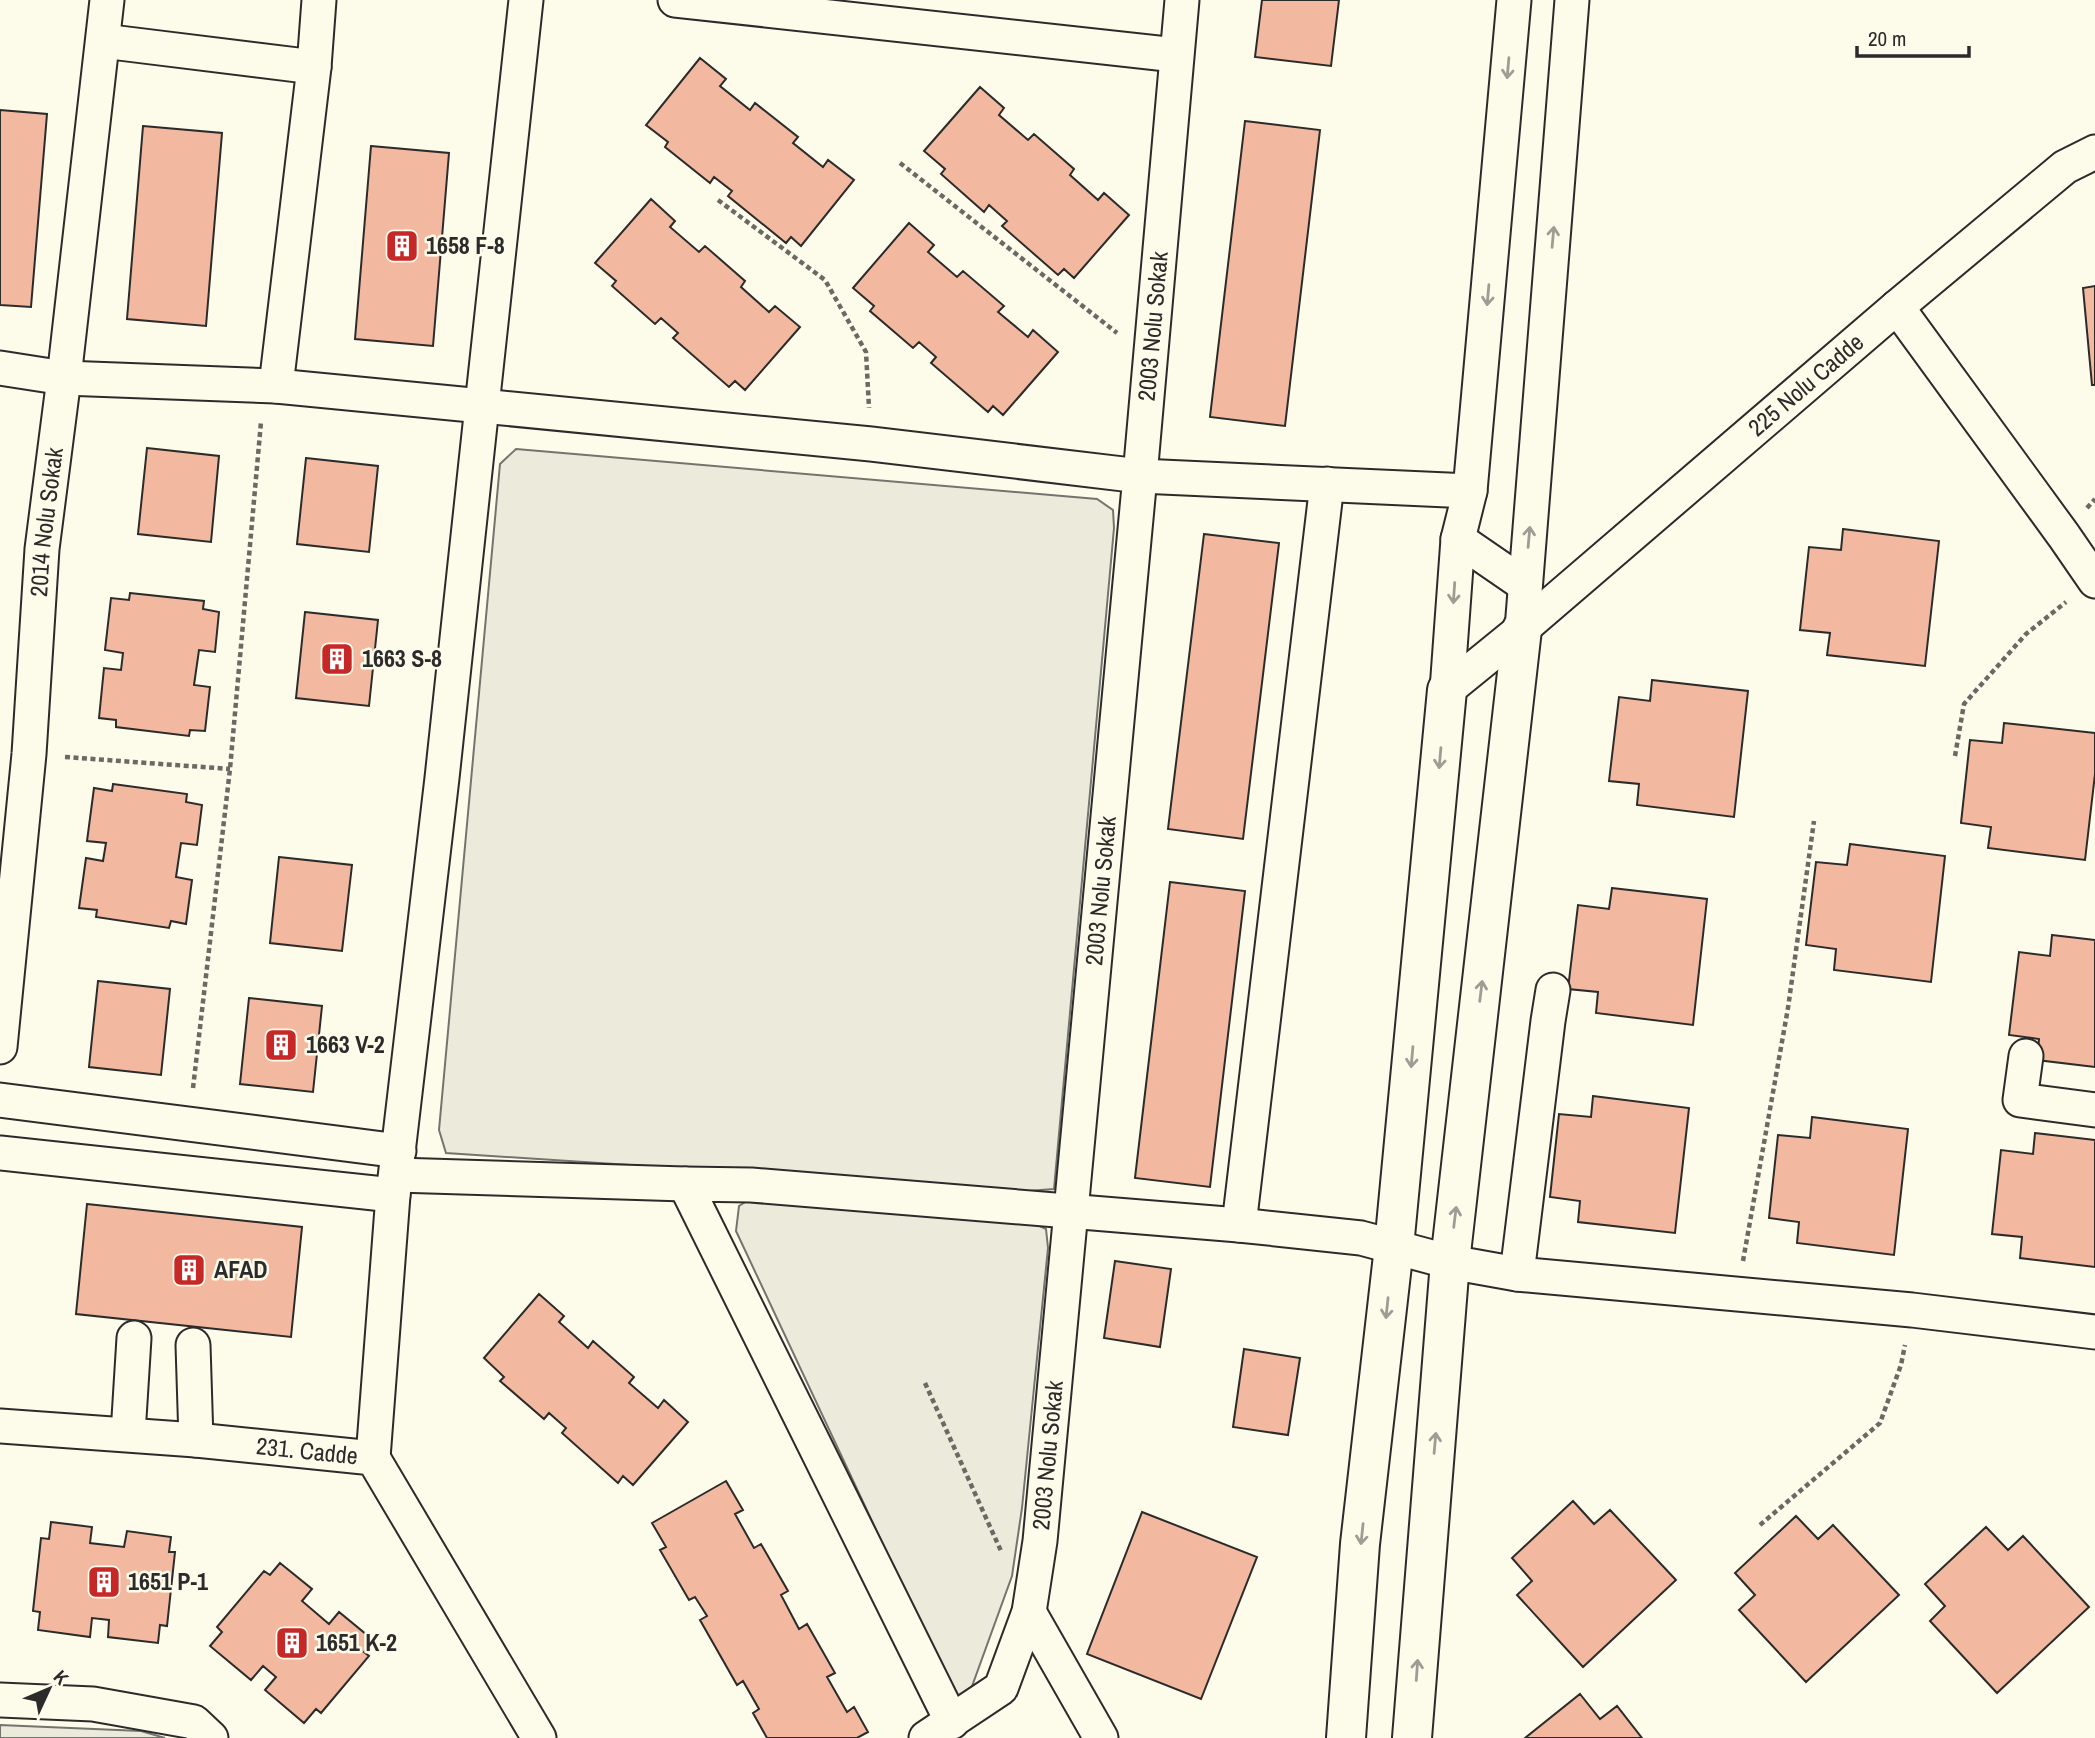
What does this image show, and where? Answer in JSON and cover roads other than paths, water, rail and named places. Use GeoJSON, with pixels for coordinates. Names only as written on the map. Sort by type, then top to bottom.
{"type":"FeatureCollection","features":[{"type":"Feature","properties":{"kind":"street","name":"2014 Nolu Sokak"},"geometry":{"type":"LineString","coordinates":[[0,1047],[29,754],[42,549],[65,378],[107,0]]}},
{"type":"Feature","properties":{"kind":"street"},"geometry":{"type":"LineString","coordinates":[[270,386],[314,67],[319,0]]}},
{"type":"Feature","properties":{"kind":"street"},"geometry":{"type":"LineString","coordinates":[[373,1458],[396,1174],[526,0]]}},
{"type":"Feature","properties":{"kind":"street"},"geometry":{"type":"LineString","coordinates":[[675,0],[1176,55]]}},
{"type":"Feature","properties":{"kind":"street","name":"2003 Nolu Sokak"},"geometry":{"type":"LineString","coordinates":[[939,1730],[1001,1688],[1029,1612],[1040,1541],[1182,0]]}},
{"type":"Feature","properties":{"kind":"street"},"geometry":{"type":"LineString","coordinates":[[1346,1738],[1360,1544],[1394,1247],[1447,690],[1458,539],[1470,491],[1514,0]]}},
{"type":"Feature","properties":{"kind":"street"},"geometry":{"type":"LineString","coordinates":[[1412,1738],[1450,1262],[1522,629],[1572,0]]}},
{"type":"Feature","properties":{"kind":"street"},"geometry":{"type":"LineString","coordinates":[[103,41],[314,67]]}},
{"type":"Feature","properties":{"kind":"street","name":"225 Nolu Cadde"},"geometry":{"type":"LineString","coordinates":[[1447,690],[2065,167],[2095,152]]}},
{"type":"Feature","properties":{"kind":"street"},"geometry":{"type":"LineString","coordinates":[[1897,307],[2095,581]]}},
{"type":"Feature","properties":{"kind":"street"},"geometry":{"type":"LineString","coordinates":[[0,368],[65,378],[270,386],[482,406],[871,444],[1140,476],[1470,491]]}},
{"type":"Feature","properties":{"kind":"street"},"geometry":{"type":"LineString","coordinates":[[1239,1225],[1327,484]]}},
{"type":"Feature","properties":{"kind":"street"},"geometry":{"type":"LineString","coordinates":[[1458,539],[1525,585]]}},
{"type":"Feature","properties":{"kind":"street"},"geometry":{"type":"LineString","coordinates":[[1517,1274],[1553,990]]}},
{"type":"Feature","properties":{"kind":"street"},"geometry":{"type":"LineString","coordinates":[[2026,1056],[2020,1100],[2095,1110]]}},
{"type":"Feature","properties":{"kind":"street"},"geometry":{"type":"LineString","coordinates":[[0,1100],[189,1124],[396,1174]]}},
{"type":"Feature","properties":{"kind":"street"},"geometry":{"type":"LineString","coordinates":[[0,1153],[396,1174],[751,1185],[1239,1225],[1361,1238],[1450,1262],[1517,1274],[1912,1310],[2095,1332]]}},
{"type":"Feature","properties":{"kind":"street"},"geometry":{"type":"LineString","coordinates":[[685,1184],[939,1730]]}},
{"type":"Feature","properties":{"kind":"street"},"geometry":{"type":"LineString","coordinates":[[128,1434],[134,1338]]}},
{"type":"Feature","properties":{"kind":"street"},"geometry":{"type":"LineString","coordinates":[[193,1345],[196,1440]]}},
{"type":"Feature","properties":{"kind":"street","name":"231. Cadde"},"geometry":{"type":"LineString","coordinates":[[0,1426],[128,1434],[373,1458],[539,1738]]}},
{"type":"Feature","properties":{"kind":"street"},"geometry":{"type":"LineString","coordinates":[[1029,1612],[1101,1738]]}},
{"type":"Feature","properties":{"kind":"street"},"geometry":{"type":"LineString","coordinates":[[0,1700],[93,1704],[118,1708],[194,1722],[211,1738]]}},
{"type":"Feature","properties":{"kind":"place","name":"1658 F-8"},"geometry":{"type":"Point","coordinates":[402,246]}},
{"type":"Feature","properties":{"kind":"place","name":"1663 S-8"},"geometry":{"type":"Point","coordinates":[337,659]}},
{"type":"Feature","properties":{"kind":"place","name":"1663 V-2"},"geometry":{"type":"Point","coordinates":[281,1045]}},
{"type":"Feature","properties":{"kind":"place","name":"AFAD"},"geometry":{"type":"Point","coordinates":[189,1270]}},
{"type":"Feature","properties":{"kind":"place","name":"1651 P-1"},"geometry":{"type":"Point","coordinates":[104,1582]}},
{"type":"Feature","properties":{"kind":"place","name":"1651 K-2"},"geometry":{"type":"Point","coordinates":[292,1643]}}]}
